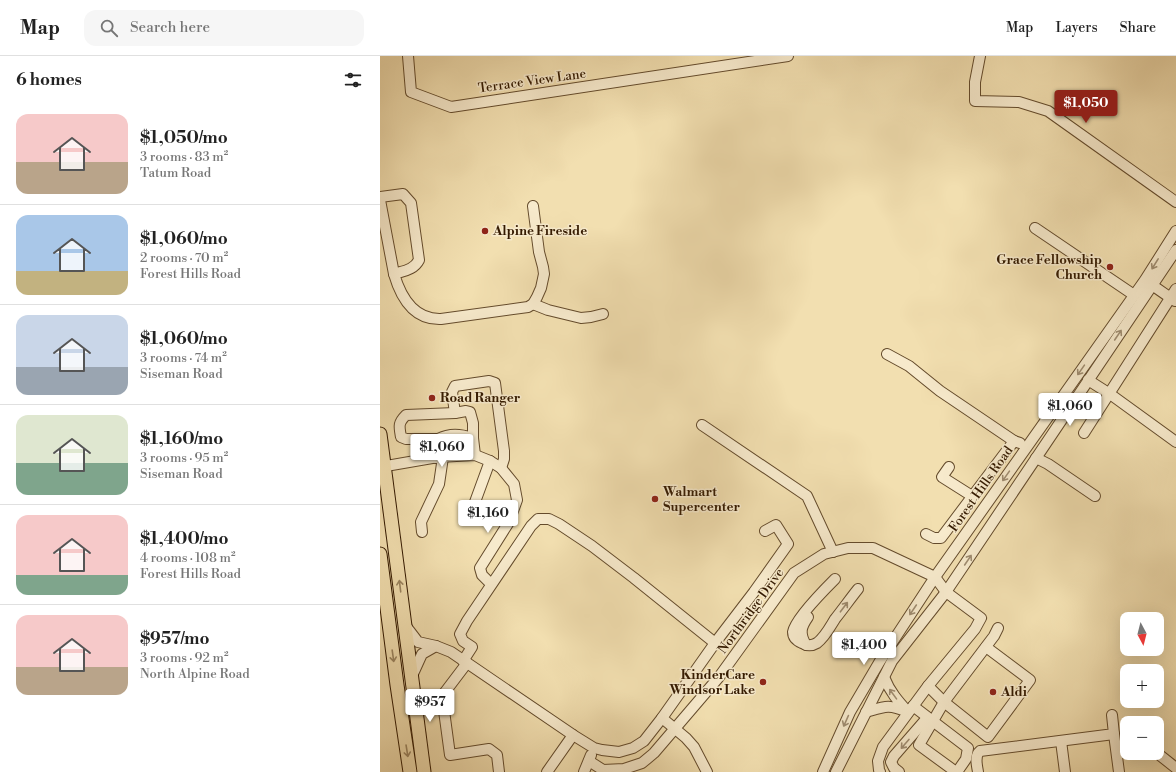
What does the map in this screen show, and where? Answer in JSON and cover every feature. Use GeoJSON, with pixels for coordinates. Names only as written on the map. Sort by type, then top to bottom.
{"type":"FeatureCollection","features":[{"type":"Feature","properties":{"kind":"main road"},"geometry":{"type":"LineString","coordinates":[[380,434],[382,467],[405,625],[424,772]]}},
{"type":"Feature","properties":{"kind":"main road"},"geometry":{"type":"LineString","coordinates":[[380,554],[410,772]]}},
{"type":"Feature","properties":{"kind":"street","name":"Terrace View Lane"},"geometry":{"type":"LineString","coordinates":[[408,56],[411,92],[450,106],[788,56]]}},
{"type":"Feature","properties":{"kind":"street"},"geometry":{"type":"LineString","coordinates":[[980,56],[975,82],[975,101],[1019,102],[1048,111],[1176,202]]}},
{"type":"Feature","properties":{"kind":"street"},"geometry":{"type":"LineString","coordinates":[[394,274],[412,268],[419,260],[411,203],[403,194],[380,199],[394,274],[397,284],[408,304],[417,312],[434,319],[528,307],[533,304],[538,297],[544,274],[539,252],[533,206]]}},
{"type":"Feature","properties":{"kind":"street"},"geometry":{"type":"LineString","coordinates":[[1034,228],[1134,295]]}},
{"type":"Feature","properties":{"kind":"street","name":"Forest Hills Road"},"geometry":{"type":"LineString","coordinates":[[823,772],[854,705],[880,661],[935,577],[1134,295],[1176,231]]}},
{"type":"Feature","properties":{"kind":"street"},"geometry":{"type":"LineString","coordinates":[[836,772],[892,661],[946,592],[1176,250]]}},
{"type":"Feature","properties":{"kind":"street"},"geometry":{"type":"LineString","coordinates":[[1084,433],[1174,296],[1152,285]]}},
{"type":"Feature","properties":{"kind":"street"},"geometry":{"type":"LineString","coordinates":[[533,304],[548,310],[581,318],[603,314]]}},
{"type":"Feature","properties":{"kind":"street"},"geometry":{"type":"LineString","coordinates":[[887,354],[909,366],[940,391],[1014,441],[1027,446]]}},
{"type":"Feature","properties":{"kind":"street"},"geometry":{"type":"LineString","coordinates":[[1088,380],[1110,394],[1176,442]]}},
{"type":"Feature","properties":{"kind":"street"},"geometry":{"type":"LineString","coordinates":[[455,413],[452,392],[455,386],[489,381],[495,383],[504,451],[504,459],[501,468]]}},
{"type":"Feature","properties":{"kind":"street"},"geometry":{"type":"LineString","coordinates":[[473,438],[464,435],[446,435],[438,439],[406,439],[401,437],[399,428],[400,421],[406,415],[455,413],[466,410],[470,412],[473,423],[475,455]]}},
{"type":"Feature","properties":{"kind":"street"},"geometry":{"type":"LineString","coordinates":[[702,425],[807,496],[833,552]]}},
{"type":"Feature","properties":{"kind":"street"},"geometry":{"type":"LineString","coordinates":[[422,532],[421,522],[439,484],[440,458],[435,446],[438,439]]}},
{"type":"Feature","properties":{"kind":"street"},"geometry":{"type":"LineString","coordinates":[[926,534],[934,538],[941,538],[1014,441]]}},
{"type":"Feature","properties":{"kind":"street"},"geometry":{"type":"LineString","coordinates":[[382,467],[440,458],[475,455],[490,461],[501,468],[514,484],[517,500],[509,522],[480,568],[482,576],[491,584]]}},
{"type":"Feature","properties":{"kind":"street"},"geometry":{"type":"LineString","coordinates":[[1036,458],[1048,464],[1094,496]]}},
{"type":"Feature","properties":{"kind":"street"},"geometry":{"type":"LineString","coordinates":[[475,502],[490,461]]}},
{"type":"Feature","properties":{"kind":"street"},"geometry":{"type":"LineString","coordinates":[[949,467],[942,477],[972,496]]}},
{"type":"Feature","properties":{"kind":"street"},"geometry":{"type":"LineString","coordinates":[[499,772],[497,755],[489,749],[450,754],[442,696],[465,662],[472,647],[463,641],[460,634],[467,621],[531,526],[538,519],[549,519],[559,524],[596,549],[714,643]]}},
{"type":"Feature","properties":{"kind":"street"},"geometry":{"type":"LineString","coordinates":[[405,625],[418,642],[436,646],[451,652],[594,748],[619,752],[633,748],[644,741],[662,718],[714,643],[754,592],[788,544],[776,525],[765,532]]}},
{"type":"Feature","properties":{"kind":"street","name":"Northridge Drive"},"geometry":{"type":"LineString","coordinates":[[589,761],[603,770],[624,769],[642,763],[654,752],[719,677],[794,573],[824,554],[848,548],[873,548],[935,577]]}},
{"type":"Feature","properties":{"kind":"street"},"geometry":{"type":"LineString","coordinates":[[880,772],[878,761],[882,747],[928,686],[975,629],[981,618],[946,592],[935,577]]}},
{"type":"Feature","properties":{"kind":"street"},"geometry":{"type":"LineString","coordinates":[[835,580],[816,597],[795,626],[793,633],[794,638],[806,645],[811,646],[821,640],[858,589]]}},
{"type":"Feature","properties":{"kind":"street"},"geometry":{"type":"LineString","coordinates":[[899,772],[894,768],[892,762],[894,756],[930,719],[944,702],[986,647],[998,628]]}},
{"type":"Feature","properties":{"kind":"street"},"geometry":{"type":"LineString","coordinates":[[412,676],[422,654],[436,646]]}},
{"type":"Feature","properties":{"kind":"street"},"geometry":{"type":"LineString","coordinates":[[928,686],[944,702],[988,737],[1030,680],[986,647]]}},
{"type":"Feature","properties":{"kind":"street"},"geometry":{"type":"LineString","coordinates":[[884,677],[888,688],[894,697],[910,709],[930,719],[968,748],[966,759],[956,772],[919,745],[930,719]]}},
{"type":"Feature","properties":{"kind":"street"},"geometry":{"type":"LineString","coordinates":[[866,712],[893,706],[910,709]]}},
{"type":"Feature","properties":{"kind":"street"},"geometry":{"type":"LineString","coordinates":[[1112,715],[1119,772]]}},
{"type":"Feature","properties":{"kind":"street"},"geometry":{"type":"LineString","coordinates":[[662,718],[686,738],[694,747],[707,772]]}},
{"type":"Feature","properties":{"kind":"street"},"geometry":{"type":"LineString","coordinates":[[978,772],[976,757],[977,753],[980,751],[1114,734]]}},
{"type":"Feature","properties":{"kind":"street"},"geometry":{"type":"LineString","coordinates":[[547,772],[573,735]]}},
{"type":"Feature","properties":{"kind":"street"},"geometry":{"type":"LineString","coordinates":[[1061,741],[1065,772]]}},
{"type":"Feature","properties":{"kind":"street"},"geometry":{"type":"LineString","coordinates":[[584,772],[594,748]]}},
{"type":"Feature","properties":{"kind":"street"},"geometry":{"type":"LineString","coordinates":[[1164,759],[1176,768]]}},
{"type":"Feature","properties":{"kind":"place","name":"Alpine Fireside"},"geometry":{"type":"Point","coordinates":[485,231]}},
{"type":"Feature","properties":{"kind":"place","name":"Grace Fellowship Church"},"geometry":{"type":"Point","coordinates":[1110,267]}},
{"type":"Feature","properties":{"kind":"place","name":"Road Ranger"},"geometry":{"type":"Point","coordinates":[432,398]}},
{"type":"Feature","properties":{"kind":"place","name":"Walmart Supercenter"},"geometry":{"type":"Point","coordinates":[655,499]}},
{"type":"Feature","properties":{"kind":"place","name":"KinderCare Windsor Lake"},"geometry":{"type":"Point","coordinates":[763,682]}},
{"type":"Feature","properties":{"kind":"place","name":"Aldi"},"geometry":{"type":"Point","coordinates":[993,692]}}]}
